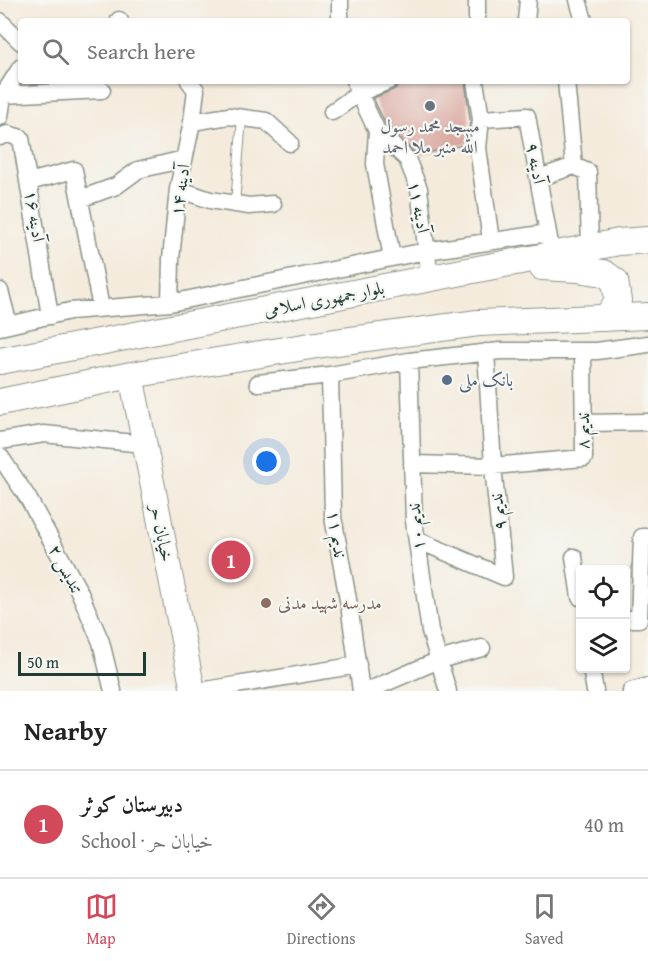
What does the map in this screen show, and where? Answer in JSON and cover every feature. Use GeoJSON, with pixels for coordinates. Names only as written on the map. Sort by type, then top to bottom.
{"type":"FeatureCollection","features":[{"type":"Feature","properties":{"kind":"main road","name":"بلوار جمهوری اسلامی"},"geometry":{"type":"LineString","coordinates":[[0,361],[505,265],[550,244],[590,248],[619,242],[648,240]]}},
{"type":"Feature","properties":{"kind":"main road"},"geometry":{"type":"LineString","coordinates":[[505,265],[578,269],[604,273],[615,281],[618,301],[606,318]]}},
{"type":"Feature","properties":{"kind":"main road"},"geometry":{"type":"LineString","coordinates":[[0,402],[131,375],[329,343],[461,325],[648,316]]}},
{"type":"Feature","properties":{"kind":"main road","name":"خیابان حر"},"geometry":{"type":"LineString","coordinates":[[131,375],[192,691]]}},
{"type":"Feature","properties":{"kind":"street"},"geometry":{"type":"LineString","coordinates":[[340,0],[340,18]]}},
{"type":"Feature","properties":{"kind":"street"},"geometry":{"type":"LineString","coordinates":[[477,0],[477,18]]}},
{"type":"Feature","properties":{"kind":"street"},"geometry":{"type":"LineString","coordinates":[[526,18],[528,0]]}},
{"type":"Feature","properties":{"kind":"street"},"geometry":{"type":"LineString","coordinates":[[578,0],[583,18]]}},
{"type":"Feature","properties":{"kind":"street"},"geometry":{"type":"LineString","coordinates":[[0,21],[18,39]]}},
{"type":"Feature","properties":{"kind":"street"},"geometry":{"type":"LineString","coordinates":[[0,117],[3,95],[18,72]]}},
{"type":"Feature","properties":{"kind":"street","name":"آدینه ۱۴"},"geometry":{"type":"LineString","coordinates":[[170,303],[171,258],[178,189],[196,90],[191,84]]}},
{"type":"Feature","properties":{"kind":"street"},"geometry":{"type":"LineString","coordinates":[[332,112],[356,87],[372,84]]}},
{"type":"Feature","properties":{"kind":"street"},"geometry":{"type":"LineString","coordinates":[[475,84],[481,119],[478,148],[491,241]]}},
{"type":"Feature","properties":{"kind":"street"},"geometry":{"type":"LineString","coordinates":[[566,84],[574,166]]}},
{"type":"Feature","properties":{"kind":"street","name":"آدینه ۱۱"},"geometry":{"type":"LineString","coordinates":[[356,87],[377,131],[407,159],[419,189],[430,279]]}},
{"type":"Feature","properties":{"kind":"street"},"geometry":{"type":"LineString","coordinates":[[3,95],[102,90]]}},
{"type":"Feature","properties":{"kind":"street"},"geometry":{"type":"LineString","coordinates":[[192,122],[229,116],[266,121],[290,143]]}},
{"type":"Feature","properties":{"kind":"street","name":"آدینه ۹"},"geometry":{"type":"LineString","coordinates":[[481,119],[527,116],[550,244]]}},
{"type":"Feature","properties":{"kind":"street"},"geometry":{"type":"LineString","coordinates":[[377,131],[375,164],[392,258]]}},
{"type":"Feature","properties":{"kind":"street","name":"آدینه ۱۶"},"geometry":{"type":"LineString","coordinates":[[0,137],[7,134],[21,138],[30,182],[50,316]]}},
{"type":"Feature","properties":{"kind":"street"},"geometry":{"type":"LineString","coordinates":[[80,199],[116,186],[138,170],[184,159]]}},
{"type":"Feature","properties":{"kind":"street"},"geometry":{"type":"LineString","coordinates":[[539,178],[574,166],[588,172],[590,248]]}},
{"type":"Feature","properties":{"kind":"street"},"geometry":{"type":"LineString","coordinates":[[30,182],[74,170],[101,308]]}},
{"type":"Feature","properties":{"kind":"street"},"geometry":{"type":"LineString","coordinates":[[178,189],[210,200],[235,204],[249,206],[273,204]]}},
{"type":"Feature","properties":{"kind":"street"},"geometry":{"type":"LineString","coordinates":[[0,291],[4,326],[70,311],[170,303],[426,251],[491,241],[550,244]]}},
{"type":"Feature","properties":{"kind":"street"},"geometry":{"type":"LineString","coordinates":[[461,325],[462,355]]}},
{"type":"Feature","properties":{"kind":"street"},"geometry":{"type":"LineString","coordinates":[[258,383],[330,375],[409,360],[486,352],[597,351],[648,344]]}},
{"type":"Feature","properties":{"kind":"street","name":"ندیم ۸"},"geometry":{"type":"LineString","coordinates":[[493,466],[584,458],[583,351]]}},
{"type":"Feature","properties":{"kind":"street","name":"ندیم ۹"},"geometry":{"type":"LineString","coordinates":[[417,540],[504,577],[493,466],[486,352]]}},
{"type":"Feature","properties":{"kind":"street","name":"ندیم ۱۰"},"geometry":{"type":"LineString","coordinates":[[409,360],[414,521],[430,631],[448,691]]}},
{"type":"Feature","properties":{"kind":"street","name":"ندیم ۱۱"},"geometry":{"type":"LineString","coordinates":[[330,375],[333,517],[349,604],[361,691]]}},
{"type":"Feature","properties":{"kind":"street"},"geometry":{"type":"LineString","coordinates":[[584,423],[648,422]]}},
{"type":"Feature","properties":{"kind":"street"},"geometry":{"type":"LineString","coordinates":[[0,441],[44,434],[144,444]]}},
{"type":"Feature","properties":{"kind":"street","name":"تندیس ۲"},"geometry":{"type":"LineString","coordinates":[[0,456],[28,498],[79,591],[101,642],[113,691]]}},
{"type":"Feature","properties":{"kind":"street"},"geometry":{"type":"LineString","coordinates":[[412,465],[493,466]]}},
{"type":"Feature","properties":{"kind":"street"},"geometry":{"type":"LineString","coordinates":[[630,619],[639,620],[642,537],[648,537]]}},
{"type":"Feature","properties":{"kind":"street"},"geometry":{"type":"LineString","coordinates":[[574,557],[576,570]]}},
{"type":"Feature","properties":{"kind":"street"},"geometry":{"type":"LineString","coordinates":[[367,691],[439,660],[482,648]]}},
{"type":"Feature","properties":{"kind":"street"},"geometry":{"type":"LineString","coordinates":[[200,691],[358,665]]}},
{"type":"Feature","properties":{"kind":"street"},"geometry":{"type":"LineString","coordinates":[[592,673],[595,691]]}},
{"type":"Feature","properties":{"kind":"street"},"geometry":{"type":"LineString","coordinates":[[631,691],[648,686]]}},
{"type":"Feature","properties":{"kind":"lane"},"geometry":{"type":"LineString","coordinates":[[235,204],[242,118]]}},
{"type":"Feature","properties":{"kind":"building"},"geometry":{"type":"Polygon","coordinates":[[[398,84],[465,84],[470,119],[468,144],[417,155],[386,125],[373,98],[397,87],[398,84]]]}},
{"type":"Feature","properties":{"kind":"place","name":"مسجد محمد رسول الله منبر ملا احمد"},"geometry":{"type":"Point","coordinates":[430,106]}},
{"type":"Feature","properties":{"kind":"place","name":"بانک ملی"},"geometry":{"type":"Point","coordinates":[447,380]}},
{"type":"Feature","properties":{"kind":"place","name":"دبیرستان کوثر"},"geometry":{"type":"Point","coordinates":[231,560]}},
{"type":"Feature","properties":{"kind":"place","name":"مدرسه شهید مدنی"},"geometry":{"type":"Point","coordinates":[266,603]}}]}
